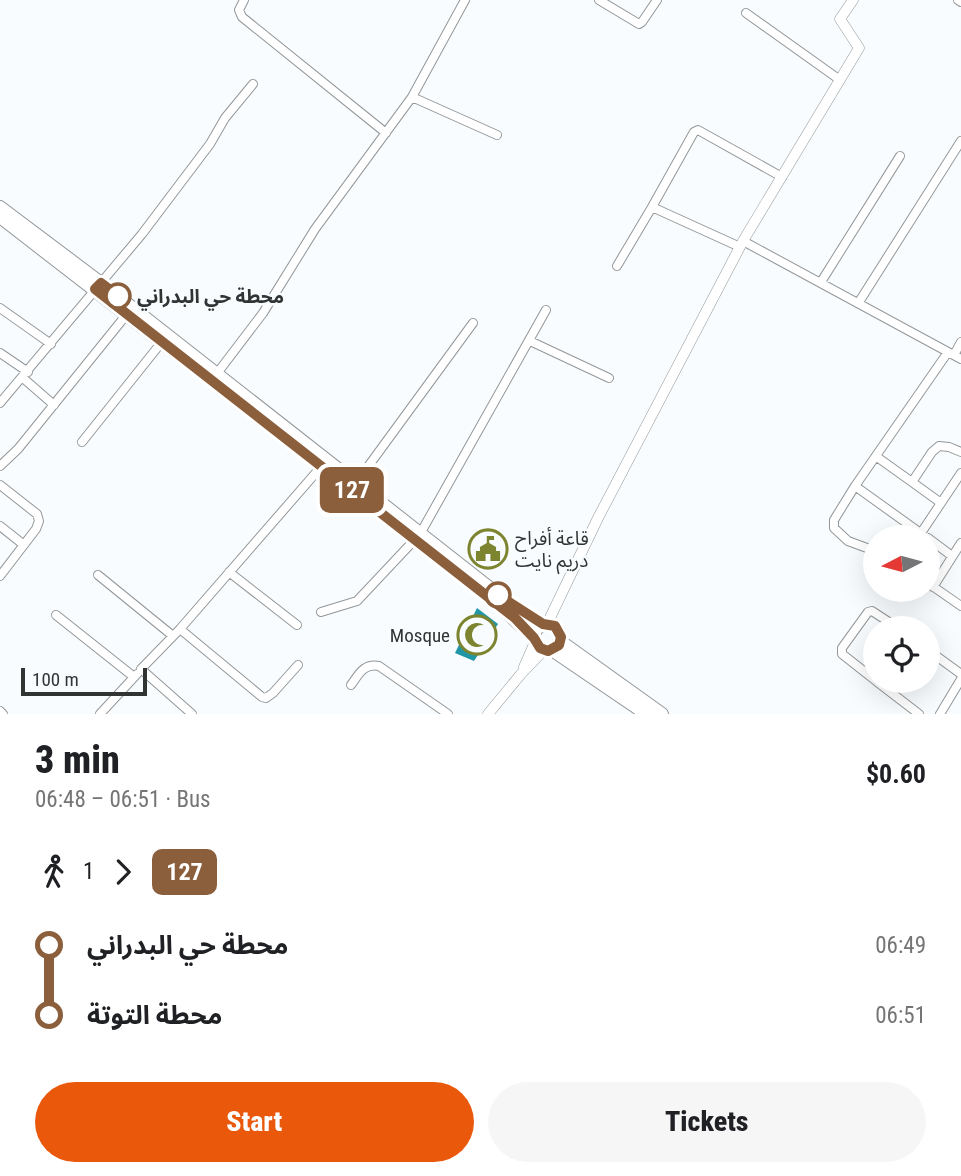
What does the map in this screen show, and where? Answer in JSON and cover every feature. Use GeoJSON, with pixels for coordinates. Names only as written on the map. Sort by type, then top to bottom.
{"type":"FeatureCollection","features":[{"type":"Feature","properties":{"kind":"highway"},"geometry":{"type":"LineString","coordinates":[[2,216],[98,286],[418,537],[509,603],[558,629],[545,644]]}},
{"type":"Feature","properties":{"kind":"highway"},"geometry":{"type":"LineString","coordinates":[[98,286],[161,343],[214,377]]}},
{"type":"Feature","properties":{"kind":"highway"},"geometry":{"type":"LineString","coordinates":[[324,463],[356,483],[545,644],[646,714]]}},
{"type":"Feature","properties":{"kind":"highway"},"geometry":{"type":"LineString","coordinates":[[545,624],[536,630],[545,644],[662,714]]}},
{"type":"Feature","properties":{"kind":"street"},"geometry":{"type":"LineString","coordinates":[[244,0],[239,10],[242,17],[386,133]]}},
{"type":"Feature","properties":{"kind":"street"},"geometry":{"type":"LineString","coordinates":[[214,377],[263,313],[315,229],[412,97],[466,0]]}},
{"type":"Feature","properties":{"kind":"street"},"geometry":{"type":"LineString","coordinates":[[599,0],[636,24],[642,22],[657,0]]}},
{"type":"Feature","properties":{"kind":"street"},"geometry":{"type":"LineString","coordinates":[[545,624],[597,518],[742,244],[859,48],[840,19],[853,0]]}},
{"type":"Feature","properties":{"kind":"street"},"geometry":{"type":"LineString","coordinates":[[746,13],[841,80]]}},
{"type":"Feature","properties":{"kind":"street"},"geometry":{"type":"LineString","coordinates":[[1,400],[51,344],[180,184],[210,144],[225,118],[253,84]]}},
{"type":"Feature","properties":{"kind":"street"},"geometry":{"type":"LineString","coordinates":[[412,97],[497,135]]}},
{"type":"Feature","properties":{"kind":"street"},"geometry":{"type":"LineString","coordinates":[[617,266],[694,132],[698,130],[782,177]]}},
{"type":"Feature","properties":{"kind":"street"},"geometry":{"type":"LineString","coordinates":[[859,302],[961,142]]}},
{"type":"Feature","properties":{"kind":"street"},"geometry":{"type":"LineString","coordinates":[[821,282],[900,156]]}},
{"type":"Feature","properties":{"kind":"street"},"geometry":{"type":"LineString","coordinates":[[652,207],[742,244],[821,282],[954,355]]}},
{"type":"Feature","properties":{"kind":"street"},"geometry":{"type":"LineString","coordinates":[[0,308],[51,344]]}},
{"type":"Feature","properties":{"kind":"street"},"geometry":{"type":"LineString","coordinates":[[321,612],[358,601],[418,537],[546,310]]}},
{"type":"Feature","properties":{"kind":"street"},"geometry":{"type":"LineString","coordinates":[[0,466],[18,449],[127,314]]}},
{"type":"Feature","properties":{"kind":"street"},"geometry":{"type":"LineString","coordinates":[[356,483],[473,323]]}},
{"type":"Feature","properties":{"kind":"street"},"geometry":{"type":"LineString","coordinates":[[530,341],[609,378]]}},
{"type":"Feature","properties":{"kind":"street"},"geometry":{"type":"LineString","coordinates":[[863,547],[848,541],[834,528],[834,520],[855,486],[961,342]]}},
{"type":"Feature","properties":{"kind":"street"},"geometry":{"type":"LineString","coordinates":[[82,442],[161,343]]}},
{"type":"Feature","properties":{"kind":"street"},"geometry":{"type":"LineString","coordinates":[[0,353],[54,405]]}},
{"type":"Feature","properties":{"kind":"street"},"geometry":{"type":"LineString","coordinates":[[912,482],[936,448],[945,446],[961,453]]}},
{"type":"Feature","properties":{"kind":"street"},"geometry":{"type":"LineString","coordinates":[[877,457],[941,503]]}},
{"type":"Feature","properties":{"kind":"street"},"geometry":{"type":"LineString","coordinates":[[100,714],[173,636],[324,463]]}},
{"type":"Feature","properties":{"kind":"street"},"geometry":{"type":"LineString","coordinates":[[930,525],[961,473]]}},
{"type":"Feature","properties":{"kind":"street"},"geometry":{"type":"LineString","coordinates":[[0,485],[39,518],[39,524],[0,576]]}},
{"type":"Feature","properties":{"kind":"street"},"geometry":{"type":"LineString","coordinates":[[855,486],[910,525]]}},
{"type":"Feature","properties":{"kind":"street"},"geometry":{"type":"LineString","coordinates":[[0,526],[24,545]]}},
{"type":"Feature","properties":{"kind":"street"},"geometry":{"type":"LineString","coordinates":[[940,572],[961,543]]}},
{"type":"Feature","properties":{"kind":"street"},"geometry":{"type":"LineString","coordinates":[[940,547],[952,556]]}},
{"type":"Feature","properties":{"kind":"street"},"geometry":{"type":"LineString","coordinates":[[229,572],[297,625]]}},
{"type":"Feature","properties":{"kind":"street"},"geometry":{"type":"LineString","coordinates":[[98,575],[173,636]]}},
{"type":"Feature","properties":{"kind":"street"},"geometry":{"type":"LineString","coordinates":[[940,592],[961,606]]}},
{"type":"Feature","properties":{"kind":"street"},"geometry":{"type":"LineString","coordinates":[[56,615],[134,677]]}},
{"type":"Feature","properties":{"kind":"street"},"geometry":{"type":"LineString","coordinates":[[863,617],[842,648],[842,654],[863,670]]}},
{"type":"Feature","properties":{"kind":"street"},"geometry":{"type":"LineString","coordinates":[[180,628],[262,697],[266,698],[273,693],[298,665]]}},
{"type":"Feature","properties":{"kind":"street"},"geometry":{"type":"LineString","coordinates":[[488,714],[545,644]]}},
{"type":"Feature","properties":{"kind":"street"},"geometry":{"type":"LineString","coordinates":[[940,660],[961,677],[940,714]]}},
{"type":"Feature","properties":{"kind":"street"},"geometry":{"type":"LineString","coordinates":[[351,685],[364,668],[379,666],[448,714]]}},
{"type":"Feature","properties":{"kind":"street"},"geometry":{"type":"LineString","coordinates":[[141,669],[192,714]]}},
{"type":"Feature","properties":{"kind":"street"},"geometry":{"type":"LineString","coordinates":[[892,693],[919,714]]}},
{"type":"Feature","properties":{"kind":"building"},"geometry":{"type":"Polygon","coordinates":[[[477,608],[498,624],[474,661],[455,653],[477,608]]]}},
{"type":"Feature","properties":{"kind":"bus line","name":"127"},"geometry":{"type":"LineString","coordinates":[[118,296],[101,283],[95,289],[515,618],[540,648],[548,651],[559,645],[560,632],[555,626],[543,624],[526,615],[498,595]]}},
{"type":"Feature","properties":{"kind":"place","name":"محطة حي البدراني"},"geometry":{"type":"Point","coordinates":[118,296]}},
{"type":"Feature","properties":{"kind":"place","name":"قاعة أفراح دريم نايت"},"geometry":{"type":"Point","coordinates":[488,549]}},
{"type":"Feature","properties":{"kind":"place","name":"Mosque"},"geometry":{"type":"Point","coordinates":[477,635]}}]}
